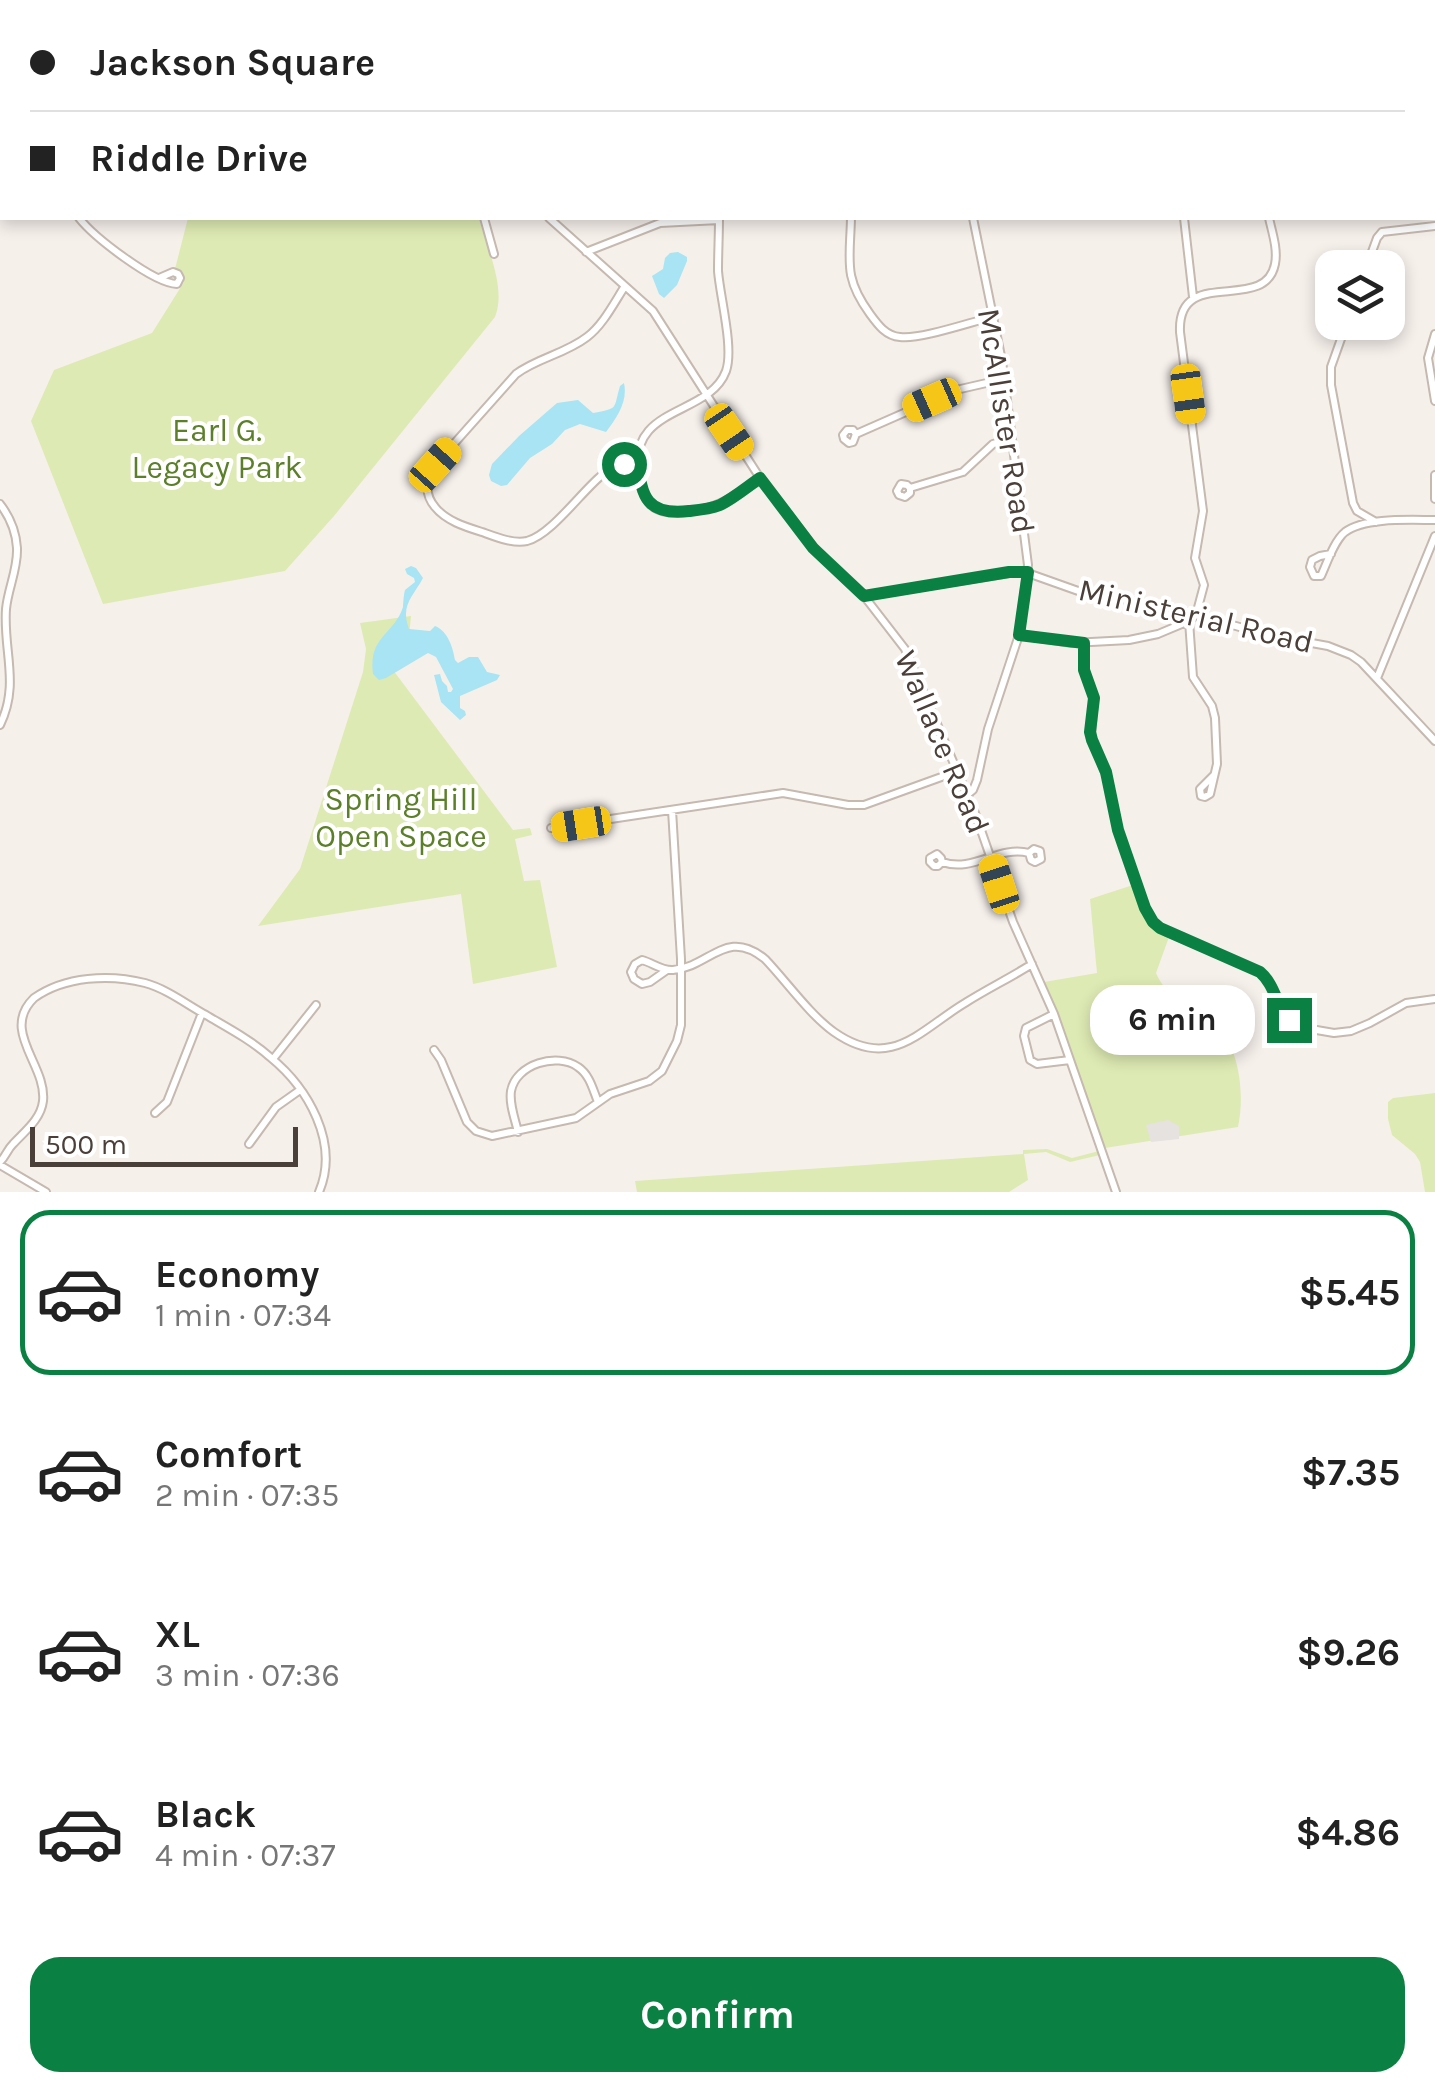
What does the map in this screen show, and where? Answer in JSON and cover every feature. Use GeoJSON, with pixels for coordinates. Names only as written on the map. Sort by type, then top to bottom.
{"type":"FeatureCollection","features":[{"type":"Feature","properties":{"kind":"street"},"geometry":{"type":"LineString","coordinates":[[80,220],[104,243],[159,278]]}},
{"type":"Feature","properties":{"kind":"street"},"geometry":{"type":"LineString","coordinates":[[485,220],[494,254]]}},
{"type":"Feature","properties":{"kind":"street","name":"Wallace Road"},"geometry":{"type":"LineString","coordinates":[[551,220],[661,321],[760,478],[813,548],[864,596],[905,649],[958,771],[1012,922],[1054,1014],[1116,1192]]}},
{"type":"Feature","properties":{"kind":"street"},"geometry":{"type":"LineString","coordinates":[[586,252],[660,222],[690,220]]}},
{"type":"Feature","properties":{"kind":"street"},"geometry":{"type":"LineString","coordinates":[[719,220],[718,272],[728,366],[716,387],[655,425],[640,445],[641,486],[654,508],[670,512],[719,505],[760,478]]}},
{"type":"Feature","properties":{"kind":"street"},"geometry":{"type":"LineString","coordinates":[[851,220],[852,286],[883,330],[906,338],[992,317]]}},
{"type":"Feature","properties":{"kind":"street","name":"McAllister Road"},"geometry":{"type":"LineString","coordinates":[[967,795],[977,780],[986,737],[1019,635],[1028,572],[1004,379],[973,220]]}},
{"type":"Feature","properties":{"kind":"street"},"geometry":{"type":"LineString","coordinates":[[1184,220],[1192,298]]}},
{"type":"Feature","properties":{"kind":"street"},"geometry":{"type":"LineString","coordinates":[[1019,635],[1084,643],[1145,638],[1196,615],[1204,586],[1195,554],[1203,511],[1179,326],[1182,310],[1192,298],[1246,289],[1269,278],[1276,262],[1269,220]]}},
{"type":"Feature","properties":{"kind":"street"},"geometry":{"type":"LineString","coordinates":[[1372,250],[1382,232],[1435,226]]}},
{"type":"Feature","properties":{"kind":"street"},"geometry":{"type":"LineString","coordinates":[[625,286],[586,338],[516,374],[435,465],[427,488],[432,503],[451,520],[522,542],[538,536],[609,470],[638,460]]}},
{"type":"Feature","properties":{"kind":"street"},"geometry":{"type":"LineString","coordinates":[[1435,334],[1428,358],[1435,402]]}},
{"type":"Feature","properties":{"kind":"street"},"geometry":{"type":"LineString","coordinates":[[1340,340],[1330,384],[1353,503],[1376,522]]}},
{"type":"Feature","properties":{"kind":"street"},"geometry":{"type":"LineString","coordinates":[[856,434],[956,390],[1004,379]]}},
{"type":"Feature","properties":{"kind":"street"},"geometry":{"type":"LineString","coordinates":[[910,488],[963,472],[993,444],[1010,439]]}},
{"type":"Feature","properties":{"kind":"street"},"geometry":{"type":"LineString","coordinates":[[1435,474],[1435,498]]}},
{"type":"Feature","properties":{"kind":"street"},"geometry":{"type":"LineString","coordinates":[[0,504],[13,526],[17,551],[3,607],[11,689],[0,725]]}},
{"type":"Feature","properties":{"kind":"street"},"geometry":{"type":"LineString","coordinates":[[1331,554],[1346,532],[1376,522],[1435,520]]}},
{"type":"Feature","properties":{"kind":"street"},"geometry":{"type":"LineString","coordinates":[[1377,678],[1435,536]]}},
{"type":"Feature","properties":{"kind":"street","name":"Ministerial Road"},"geometry":{"type":"LineString","coordinates":[[864,596],[1028,572],[1081,592],[1150,603],[1268,635],[1336,648],[1358,659],[1435,741]]}},
{"type":"Feature","properties":{"kind":"street"},"geometry":{"type":"LineString","coordinates":[[1188,621],[1194,677],[1214,714],[1214,775]]}},
{"type":"Feature","properties":{"kind":"street"},"geometry":{"type":"LineString","coordinates":[[1084,643],[1084,670],[1094,698],[1090,732],[1108,780],[1120,834],[1153,922],[1171,934],[1260,972],[1272,985],[1284,1015],[1305,1028],[1334,1033],[1351,1031],[1406,1003],[1435,999]]}},
{"type":"Feature","properties":{"kind":"street"},"geometry":{"type":"LineString","coordinates":[[551,828],[783,793],[864,805],[958,771]]}},
{"type":"Feature","properties":{"kind":"street"},"geometry":{"type":"LineString","coordinates":[[434,1050],[442,1060],[465,1118],[472,1128],[492,1136],[568,1122],[617,1091],[649,1081],[667,1064],[680,1033],[682,968],[672,810]]}},
{"type":"Feature","properties":{"kind":"street"},"geometry":{"type":"LineString","coordinates":[[942,862],[962,866],[1014,850],[1029,852]]}},
{"type":"Feature","properties":{"kind":"street"},"geometry":{"type":"LineString","coordinates":[[668,970],[642,960],[632,972],[634,980],[642,984],[727,948],[752,950],[833,1032],[881,1048],[916,1038],[966,1002],[1032,964]]}},
{"type":"Feature","properties":{"kind":"street"},"geometry":{"type":"LineString","coordinates":[[1020,972],[1037,976]]}},
{"type":"Feature","properties":{"kind":"street"},"geometry":{"type":"LineString","coordinates":[[46,1192],[2,1157],[36,1119],[43,1104],[42,1083],[18,1040],[18,1022],[30,1001],[55,987],[79,980],[128,980],[164,990],[274,1060],[316,1115],[324,1139],[324,1172],[319,1192]]}},
{"type":"Feature","properties":{"kind":"street"},"geometry":{"type":"LineString","coordinates":[[274,1060],[316,1005]]}},
{"type":"Feature","properties":{"kind":"street"},"geometry":{"type":"LineString","coordinates":[[154,1113],[168,1102],[202,1013]]}},
{"type":"Feature","properties":{"kind":"street"},"geometry":{"type":"LineString","coordinates":[[1054,1014],[1026,1028],[1030,1060],[1037,1064],[1070,1060]]}},
{"type":"Feature","properties":{"kind":"street"},"geometry":{"type":"LineString","coordinates":[[518,1132],[512,1090],[519,1075],[532,1066],[561,1061],[577,1066],[588,1078],[598,1102]]}},
{"type":"Feature","properties":{"kind":"street"},"geometry":{"type":"LineString","coordinates":[[249,1144],[276,1107],[300,1090]]}},
{"type":"Feature","properties":{"kind":"green space","name":"Earl G. Legacy Park"},"geometry":{"type":"Polygon","coordinates":[[[187,220],[480,220],[497,280],[498,305],[495,317],[285,571],[103,604],[31,421],[54,370],[152,333],[184,282],[175,269],[187,220]]]}},
{"type":"Feature","properties":{"kind":"green space","name":"Spring Hill Open Space"},"geometry":{"type":"Polygon","coordinates":[[[411,616],[408,647],[390,666],[513,830],[530,828],[532,835],[515,839],[524,881],[540,880],[557,967],[473,984],[461,894],[258,926],[300,869],[363,672],[366,649],[360,623],[411,616]]]}},
{"type":"Feature","properties":{"kind":"green space"},"geometry":{"type":"Polygon","coordinates":[[[1136,884],[1151,921],[1169,937],[1156,973],[1160,982],[1216,1022],[1232,1049],[1240,1080],[1240,1112],[1238,1127],[1105,1148],[1044,982],[1097,973],[1090,899],[1136,884]]]}},
{"type":"Feature","properties":{"kind":"green space"},"geometry":{"type":"Polygon","coordinates":[[[1435,1093],[1435,1192],[1425,1192],[1420,1162],[1392,1135],[1388,1102],[1435,1093]]]}},
{"type":"Feature","properties":{"kind":"green space"},"geometry":{"type":"Polygon","coordinates":[[[1047,1149],[1072,1158],[1099,1151],[1100,1155],[1070,1162],[1046,1152],[1024,1154],[1028,1180],[1009,1192],[637,1192],[635,1181],[1023,1154],[1023,1150],[1047,1149]]]}},
{"type":"Feature","properties":{"kind":"shaded area"},"geometry":{"type":"Polygon","coordinates":[[[1168,1120],[1179,1126],[1179,1139],[1151,1142],[1146,1125],[1168,1120]]]}},
{"type":"Feature","properties":{"kind":"water"},"geometry":{"type":"Polygon","coordinates":[[[678,252],[687,261],[677,285],[664,298],[652,276],[663,269],[670,253],[678,252]]]}},
{"type":"Feature","properties":{"kind":"water"},"geometry":{"type":"Polygon","coordinates":[[[624,383],[623,403],[606,432],[580,424],[565,430],[530,458],[507,485],[491,481],[492,464],[557,403],[578,400],[593,413],[607,410],[614,407],[624,383]]]}},
{"type":"Feature","properties":{"kind":"water"},"geometry":{"type":"Polygon","coordinates":[[[411,566],[423,578],[407,607],[409,629],[440,628],[458,663],[478,657],[487,672],[500,675],[497,680],[460,696],[460,708],[466,715],[460,720],[441,702],[434,675],[440,674],[448,692],[453,689],[436,657],[428,653],[379,680],[373,674],[374,651],[399,616],[405,590],[415,582],[405,569],[411,566]]]}},
{"type":"Feature","properties":{"kind":"route"},"geometry":{"type":"LineString","coordinates":[[624,464],[638,460],[641,486],[648,502],[670,512],[719,505],[760,478],[813,548],[864,596],[1028,572],[1019,635],[1084,643],[1084,670],[1094,698],[1090,732],[1106,772],[1120,834],[1148,915],[1160,928],[1260,972],[1269,981],[1289,1020]]}}]}
